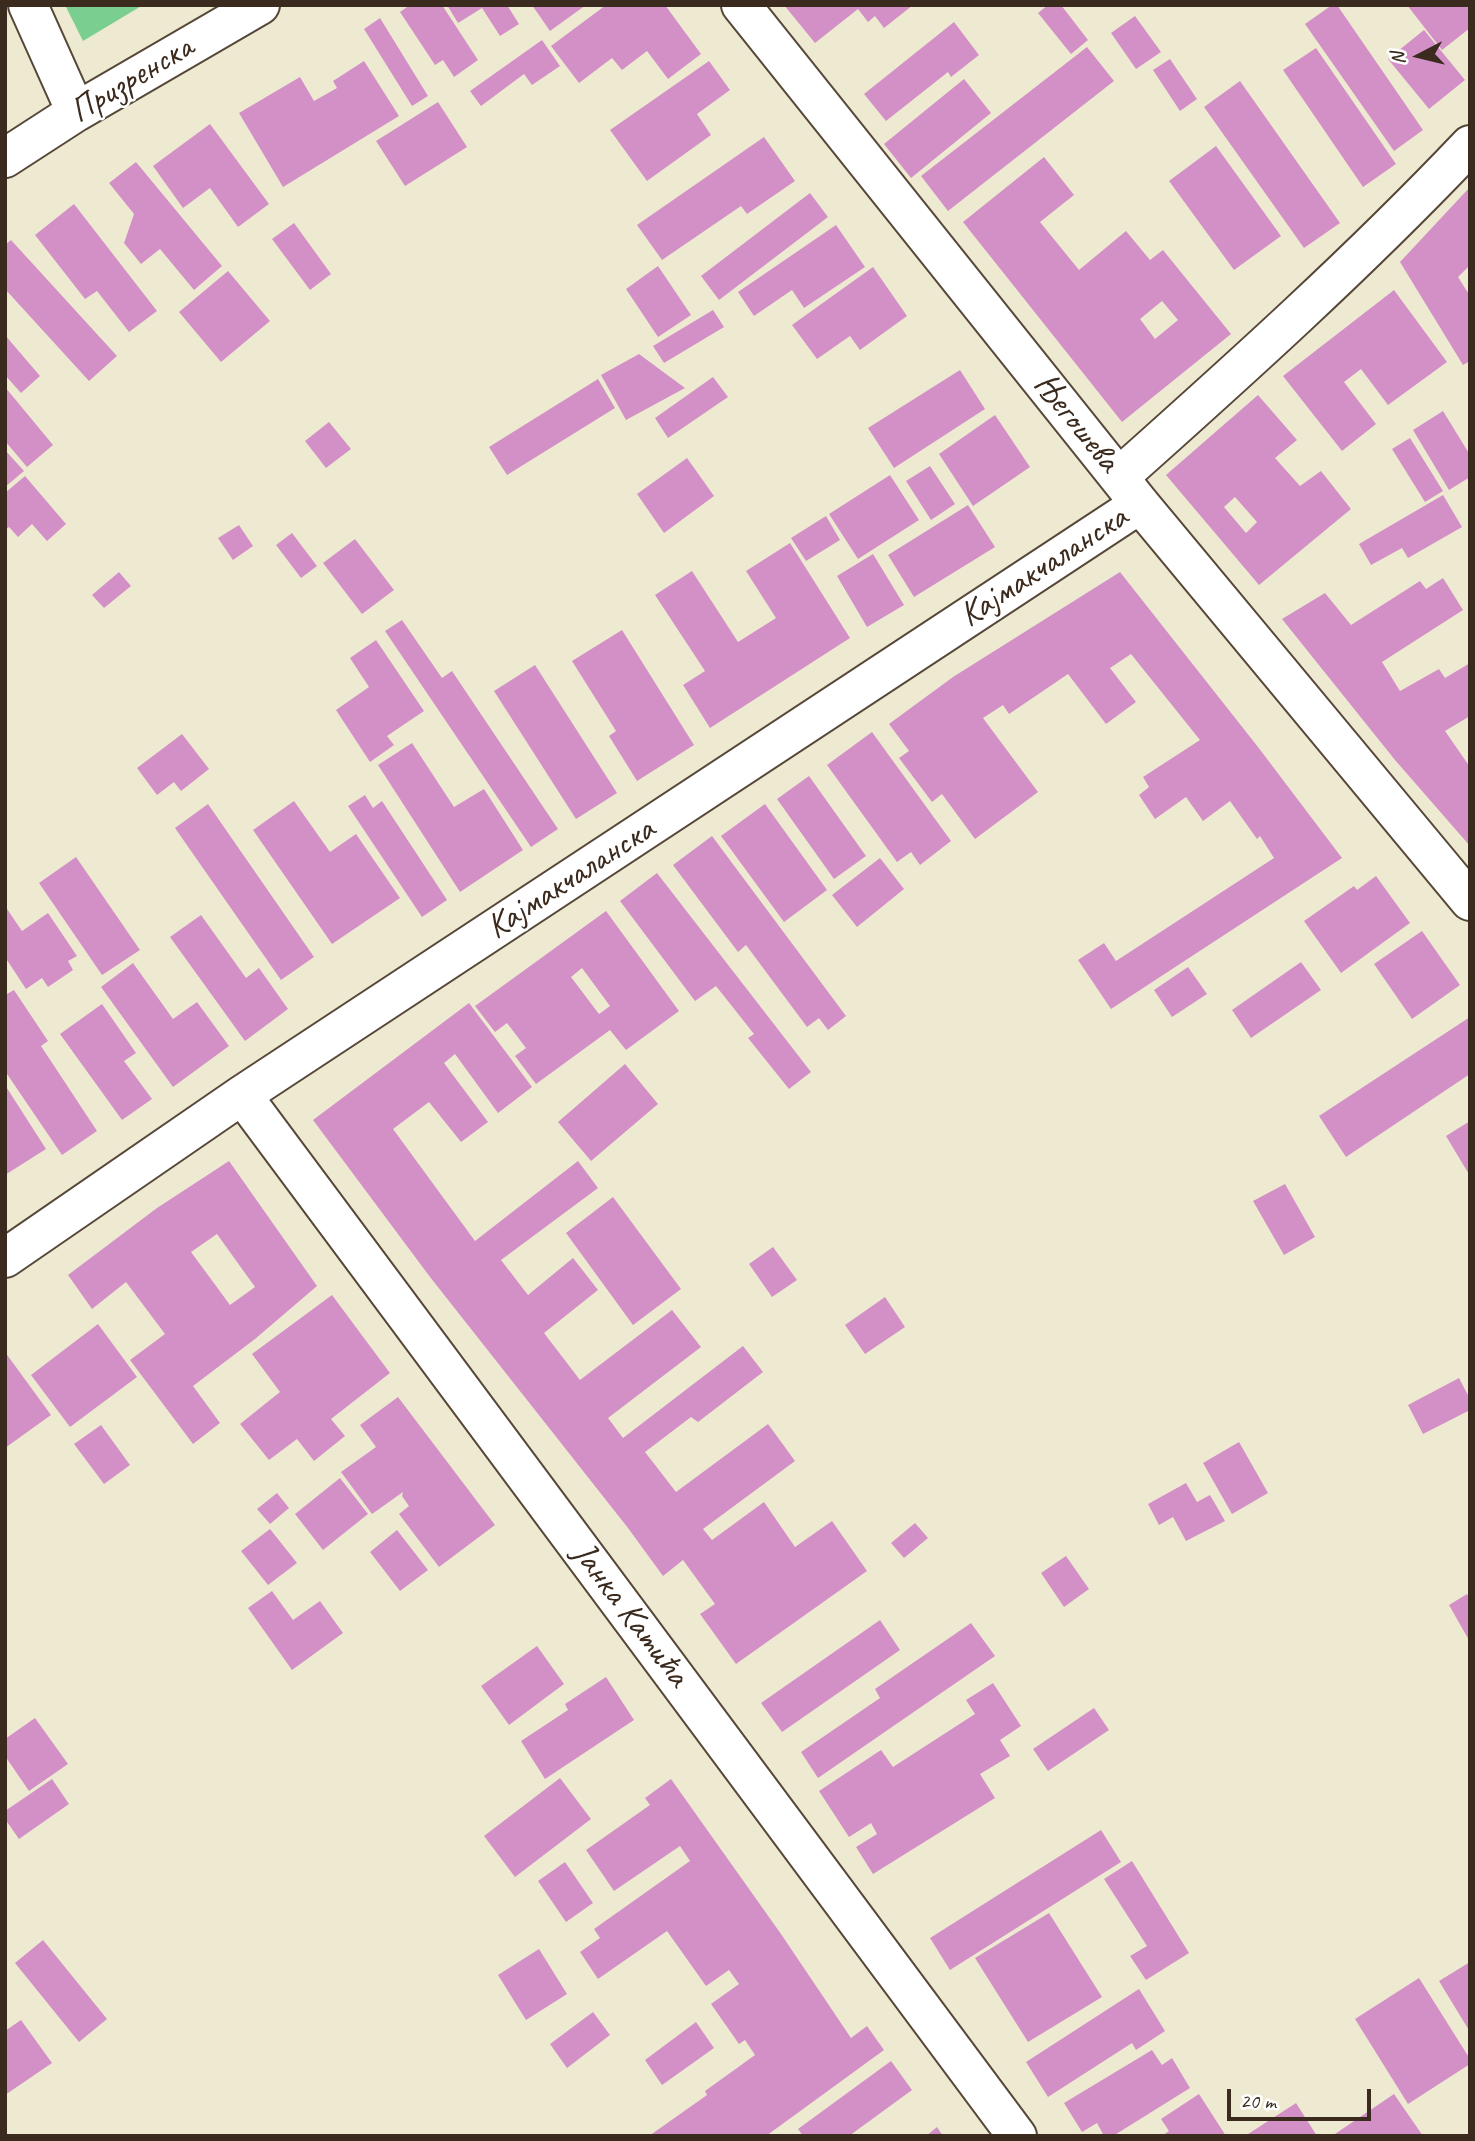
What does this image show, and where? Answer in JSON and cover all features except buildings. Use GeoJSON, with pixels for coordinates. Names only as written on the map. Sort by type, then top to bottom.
{"type":"FeatureCollection","features":[{"type":"Feature","properties":{"kind":"street"},"geometry":{"type":"LineString","coordinates":[[28,5],[76,112]]}},
{"type":"Feature","properties":{"kind":"street","name":"Призренска"},"geometry":{"type":"LineString","coordinates":[[5,158],[76,112],[260,5]]}},
{"type":"Feature","properties":{"kind":"street","name":"Његошева"},"geometry":{"type":"LineString","coordinates":[[741,5],[1129,490],[1466,889]]}},
{"type":"Feature","properties":{"kind":"street","name":"Кајмакчаланска"},"geometry":{"type":"LineString","coordinates":[[5,1258],[1129,490],[1256,355],[1470,145]]}},
{"type":"Feature","properties":{"kind":"street","name":"Јанка Катића"},"geometry":{"type":"LineString","coordinates":[[242,1095],[1017,2136]]}},
{"type":"Feature","properties":{"kind":"green space"},"geometry":{"type":"Polygon","coordinates":[[[65,5],[143,5],[83,41],[65,5]]]}}]}
